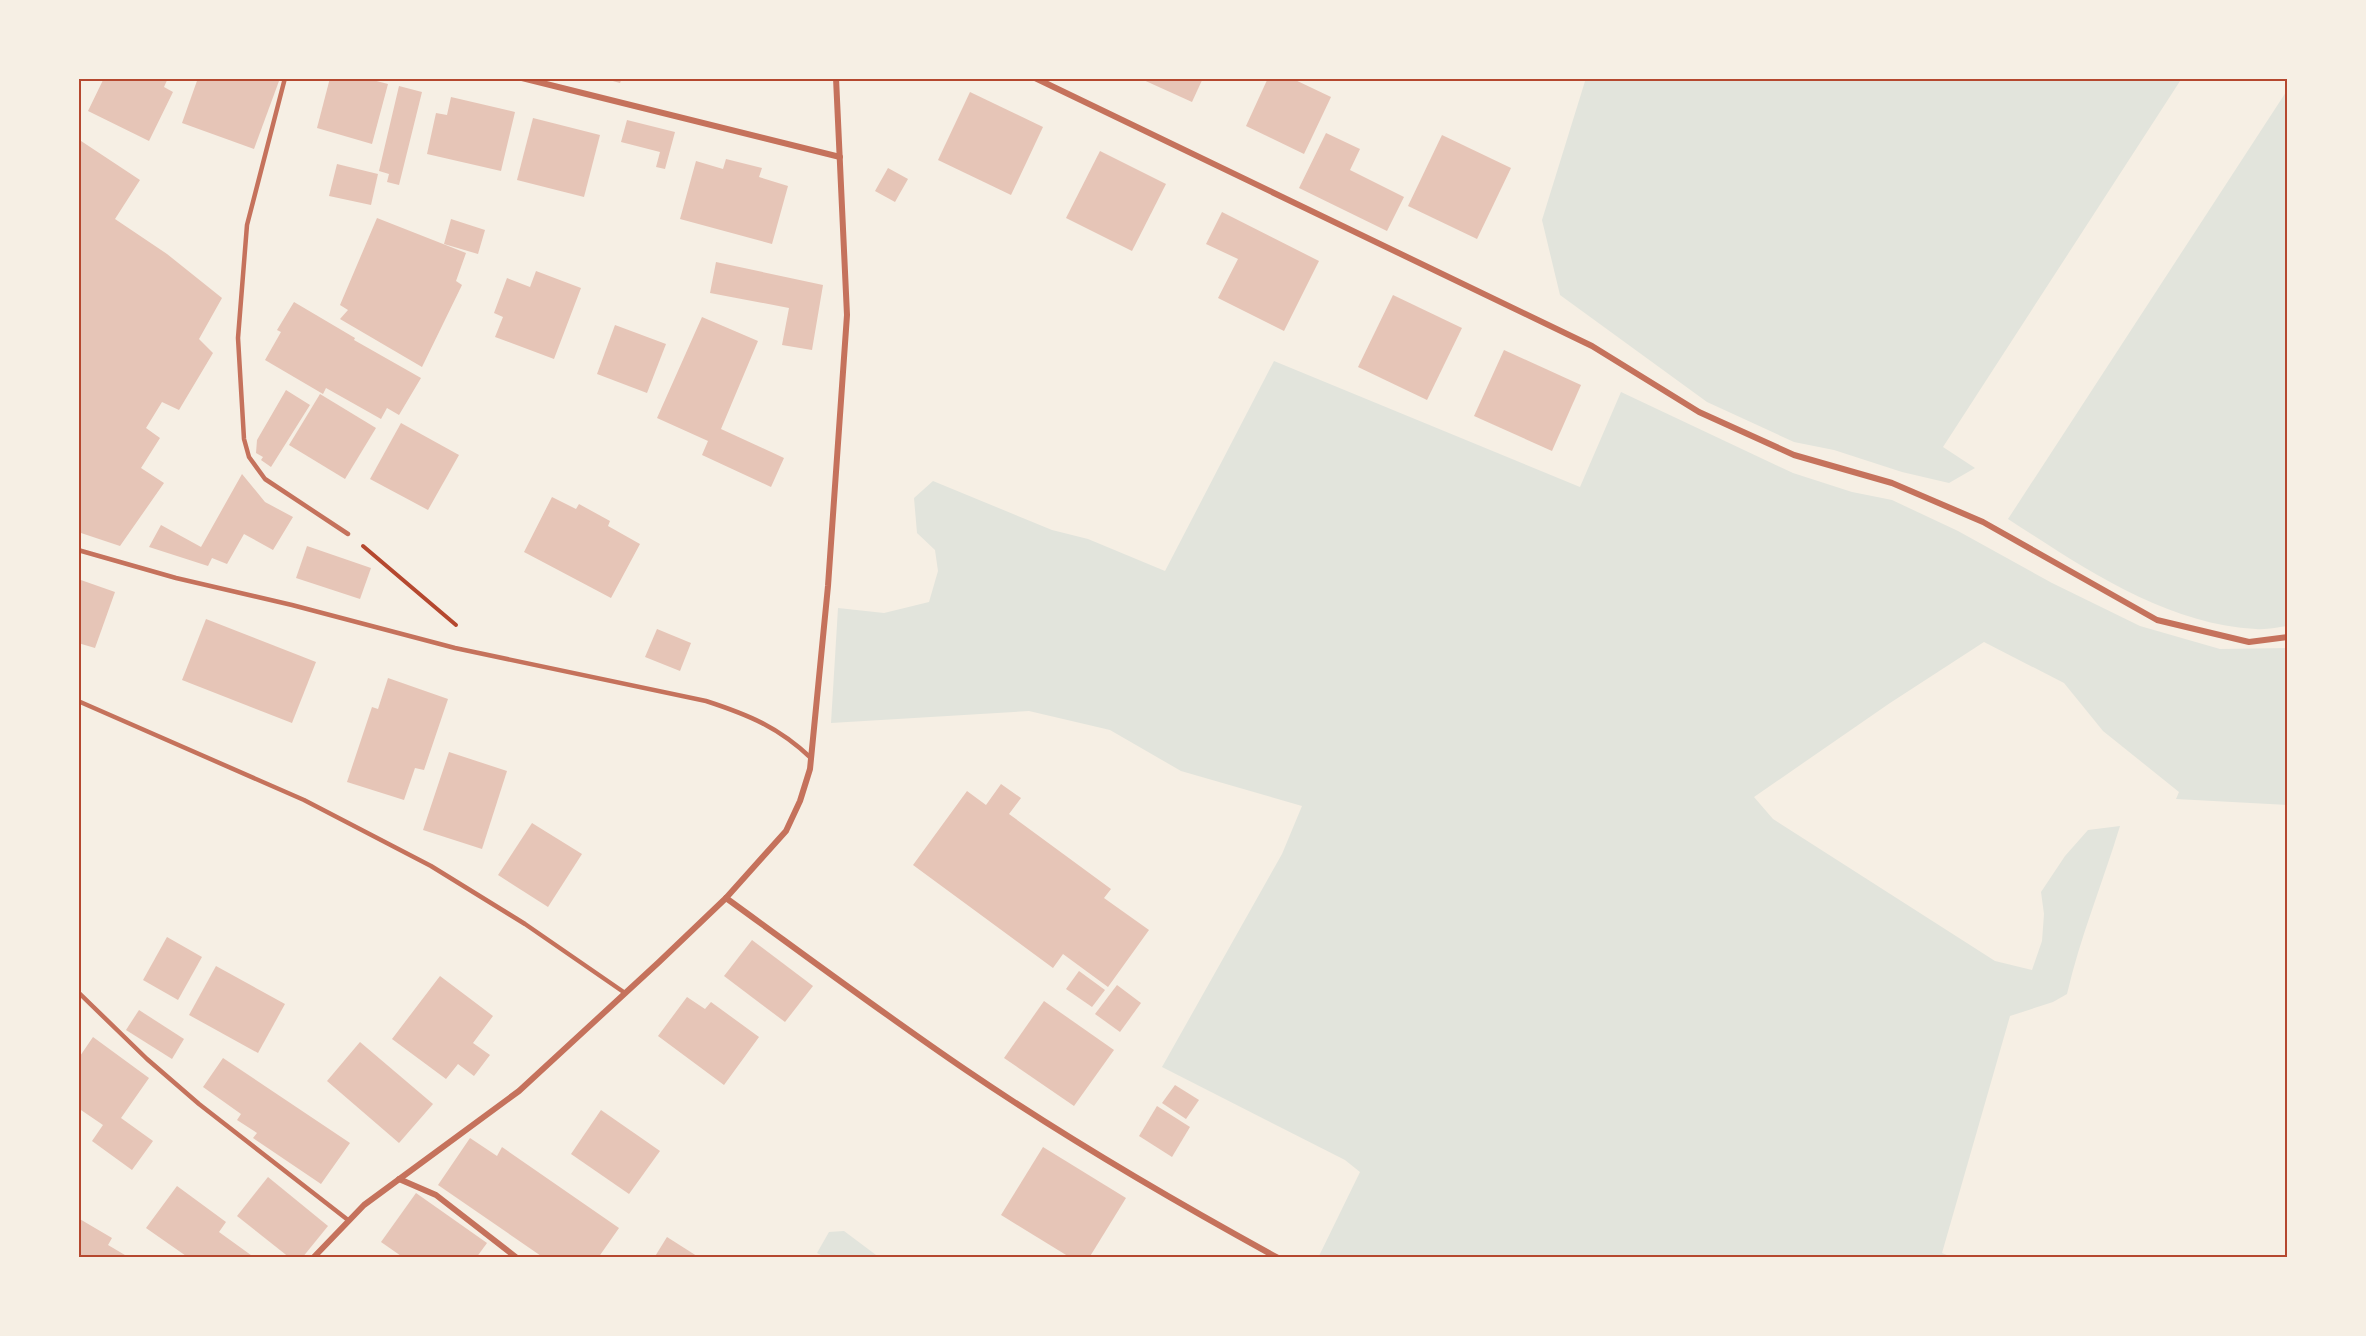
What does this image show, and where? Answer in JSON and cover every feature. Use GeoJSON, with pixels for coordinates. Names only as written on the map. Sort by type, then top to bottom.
{"type":"FeatureCollection","features":[{"type":"Feature","properties":{"kind":"street"},"geometry":{"type":"LineString","coordinates":[[522,78],[840,157]]}},
{"type":"Feature","properties":{"kind":"street"},"geometry":{"type":"LineString","coordinates":[[313,1258],[364,1205],[519,1091],[626,993],[726,898],[786,831],[800,801],[811,758],[830,566],[847,315],[836,78]]}},
{"type":"Feature","properties":{"kind":"street"},"geometry":{"type":"LineString","coordinates":[[1035,78],[1592,346],[1699,412],[1794,455],[1892,483],[1983,522],[2157,620],[2249,642],[2288,637]]}},
{"type":"Feature","properties":{"kind":"street"},"geometry":{"type":"LineString","coordinates":[[726,898],[967,1071],[1058,1129],[1278,1258]]}},
{"type":"Feature","properties":{"kind":"street"},"geometry":{"type":"LineString","coordinates":[[399,1179],[436,1195],[516,1258]]}},
{"type":"Feature","properties":{"kind":"lane"},"geometry":{"type":"LineString","coordinates":[[285,78],[247,225],[238,338],[244,439],[249,457],[265,479],[348,534]]}},
{"type":"Feature","properties":{"kind":"lane"},"geometry":{"type":"LineString","coordinates":[[78,550],[176,578],[292,604],[455,648],[706,700],[746,714],[790,738],[811,758]]}},
{"type":"Feature","properties":{"kind":"lane"},"geometry":{"type":"LineString","coordinates":[[78,701],[304,800],[431,866],[525,924],[626,993]]}},
{"type":"Feature","properties":{"kind":"lane"},"geometry":{"type":"LineString","coordinates":[[78,992],[147,1059],[200,1104],[348,1220]]}},
{"type":"Feature","properties":{"kind":"path"},"geometry":{"type":"LineString","coordinates":[[348,534],[454,622],[459,629],[455,648]]}},
{"type":"Feature","properties":{"kind":"shaded area"},"geometry":{"type":"Polygon","coordinates":[[[1586,78],[2182,78],[1943,447],[1975,468],[1949,483],[1902,472],[1834,450],[1794,442],[1707,402],[1560,295],[1542,220],[1586,78]]]}},
{"type":"Feature","properties":{"kind":"shaded area"},"geometry":{"type":"Polygon","coordinates":[[[2288,89],[2288,626],[2256,629],[2222,625],[2189,617],[2157,605],[2096,574],[2008,519],[2288,89]]]}},
{"type":"Feature","properties":{"kind":"shaded area"},"geometry":{"type":"Polygon","coordinates":[[[1274,361],[1580,487],[1621,392],[1793,473],[1852,492],[1892,500],[1958,531],[2052,583],[2140,626],[2220,649],[2288,648],[2288,805],[2176,799],[2179,792],[2103,731],[2064,683],[1984,642],[1890,703],[1754,797],[1773,819],[1995,961],[2032,970],[2042,941],[2044,914],[2041,892],[2065,856],[2088,830],[2120,826],[2067,994],[2053,1002],[2010,1016],[1942,1253],[1954,1258],[1318,1258],[1360,1172],[1345,1160],[1162,1067],[1282,854],[1302,806],[1181,771],[1110,730],[1029,711],[831,723],[838,608],[884,613],[929,602],[938,571],[935,550],[917,533],[914,498],[933,481],[1052,530],[1088,539],[1165,571],[1274,361]]]}},
{"type":"Feature","properties":{"kind":"shaded area"},"geometry":{"type":"Polygon","coordinates":[[[844,1231],[880,1258],[827,1258],[817,1253],[829,1232],[844,1231]]]}},
{"type":"Feature","properties":{"kind":"building"},"geometry":{"type":"Polygon","coordinates":[[[104,78],[168,78],[164,87],[173,92],[149,141],[88,111],[104,78]]]}},
{"type":"Feature","properties":{"kind":"building"},"geometry":{"type":"Polygon","coordinates":[[[198,78],[271,78],[279,81],[254,149],[182,123],[198,78]]]}},
{"type":"Feature","properties":{"kind":"building"},"geometry":{"type":"Polygon","coordinates":[[[330,78],[365,78],[388,84],[372,144],[317,128],[330,78]]]}},
{"type":"Feature","properties":{"kind":"building"},"geometry":{"type":"Polygon","coordinates":[[[602,78],[622,78],[620,83],[602,78]]]}},
{"type":"Feature","properties":{"kind":"building"},"geometry":{"type":"Polygon","coordinates":[[[1139,78],[1203,78],[1192,102],[1139,78]]]}},
{"type":"Feature","properties":{"kind":"building"},"geometry":{"type":"Polygon","coordinates":[[[1268,78],[1291,78],[1331,97],[1304,154],[1246,126],[1268,78]]]}},
{"type":"Feature","properties":{"kind":"building"},"geometry":{"type":"Polygon","coordinates":[[[399,86],[422,92],[399,185],[387,182],[389,174],[379,171],[399,86]]]}},
{"type":"Feature","properties":{"kind":"building"},"geometry":{"type":"Polygon","coordinates":[[[970,92],[1043,127],[1011,195],[938,160],[970,92]]]}},
{"type":"Feature","properties":{"kind":"building"},"geometry":{"type":"Polygon","coordinates":[[[451,97],[515,112],[501,171],[427,154],[436,113],[447,115],[451,97]]]}},
{"type":"Feature","properties":{"kind":"building"},"geometry":{"type":"Polygon","coordinates":[[[533,118],[600,135],[584,197],[517,180],[533,118]]]}},
{"type":"Feature","properties":{"kind":"building"},"geometry":{"type":"Polygon","coordinates":[[[627,120],[675,132],[665,169],[656,167],[660,152],[621,142],[627,120]]]}},
{"type":"Feature","properties":{"kind":"building"},"geometry":{"type":"Polygon","coordinates":[[[1326,133],[1360,149],[1350,170],[1404,197],[1387,231],[1299,188],[1326,133]]]}},
{"type":"Feature","properties":{"kind":"building"},"geometry":{"type":"Polygon","coordinates":[[[1442,135],[1511,168],[1477,239],[1408,206],[1442,135]]]}},
{"type":"Feature","properties":{"kind":"building"},"geometry":{"type":"Polygon","coordinates":[[[78,139],[140,180],[115,219],[167,254],[222,298],[199,339],[213,353],[179,410],[162,402],[146,428],[160,438],[141,468],[164,483],[120,546],[78,532],[78,139]]]}},
{"type":"Feature","properties":{"kind":"building"},"geometry":{"type":"Polygon","coordinates":[[[1100,151],[1166,184],[1132,251],[1066,218],[1100,151]]]}},
{"type":"Feature","properties":{"kind":"building"},"geometry":{"type":"Polygon","coordinates":[[[726,159],[762,168],[759,177],[788,186],[772,244],[680,219],[696,161],[723,169],[726,159]]]}},
{"type":"Feature","properties":{"kind":"building"},"geometry":{"type":"Polygon","coordinates":[[[337,164],[378,174],[371,205],[329,196],[337,164]]]}},
{"type":"Feature","properties":{"kind":"building"},"geometry":{"type":"Polygon","coordinates":[[[888,168],[908,179],[895,202],[875,191],[888,168]]]}},
{"type":"Feature","properties":{"kind":"building"},"geometry":{"type":"Polygon","coordinates":[[[1222,212],[1319,261],[1284,331],[1218,298],[1238,259],[1206,244],[1222,212]]]}},
{"type":"Feature","properties":{"kind":"building"},"geometry":{"type":"Polygon","coordinates":[[[377,218],[466,253],[456,281],[462,285],[422,367],[340,319],[348,310],[340,305],[377,218]]]}},
{"type":"Feature","properties":{"kind":"building"},"geometry":{"type":"Polygon","coordinates":[[[451,219],[485,230],[478,254],[444,244],[451,219]]]}},
{"type":"Feature","properties":{"kind":"building"},"geometry":{"type":"Polygon","coordinates":[[[716,262],[823,285],[812,350],[782,345],[789,308],[710,293],[716,262]]]}},
{"type":"Feature","properties":{"kind":"building"},"geometry":{"type":"Polygon","coordinates":[[[536,271],[581,288],[554,359],[495,337],[503,317],[494,313],[507,278],[530,287],[536,271]]]}},
{"type":"Feature","properties":{"kind":"building"},"geometry":{"type":"Polygon","coordinates":[[[1393,295],[1462,328],[1427,400],[1358,367],[1393,295]]]}},
{"type":"Feature","properties":{"kind":"building"},"geometry":{"type":"Polygon","coordinates":[[[294,302],[421,378],[399,415],[387,408],[381,419],[326,388],[323,394],[265,360],[281,332],[277,330],[294,302]]]}},
{"type":"Feature","properties":{"kind":"building"},"geometry":{"type":"Polygon","coordinates":[[[702,317],[758,341],[721,429],[784,458],[771,487],[702,455],[708,441],[657,418],[702,317]]]}},
{"type":"Feature","properties":{"kind":"building"},"geometry":{"type":"Polygon","coordinates":[[[615,325],[666,344],[647,393],[597,374],[615,325]]]}},
{"type":"Feature","properties":{"kind":"building"},"geometry":{"type":"Polygon","coordinates":[[[1504,350],[1581,385],[1552,451],[1474,416],[1504,350]]]}},
{"type":"Feature","properties":{"kind":"building"},"geometry":{"type":"Polygon","coordinates":[[[286,390],[310,405],[271,467],[261,460],[263,457],[256,453],[257,440],[286,390]]]}},
{"type":"Feature","properties":{"kind":"building"},"geometry":{"type":"Polygon","coordinates":[[[320,394],[376,428],[345,479],[289,445],[320,394]]]}},
{"type":"Feature","properties":{"kind":"building"},"geometry":{"type":"Polygon","coordinates":[[[401,423],[459,455],[428,510],[370,479],[401,423]]]}},
{"type":"Feature","properties":{"kind":"building"},"geometry":{"type":"Polygon","coordinates":[[[242,474],[265,502],[293,517],[273,550],[244,534],[227,564],[212,558],[208,566],[149,547],[161,525],[201,547],[242,474]]]}},
{"type":"Feature","properties":{"kind":"building"},"geometry":{"type":"Polygon","coordinates":[[[552,497],[576,509],[579,504],[610,521],[608,526],[640,544],[611,598],[524,552],[552,497]]]}},
{"type":"Feature","properties":{"kind":"building"},"geometry":{"type":"Polygon","coordinates":[[[307,546],[371,568],[360,599],[296,578],[307,546]]]}},
{"type":"Feature","properties":{"kind":"building"},"geometry":{"type":"Polygon","coordinates":[[[78,579],[115,592],[95,648],[78,643],[78,579]]]}},
{"type":"Feature","properties":{"kind":"building"},"geometry":{"type":"Polygon","coordinates":[[[206,619],[316,662],[292,723],[182,680],[206,619]]]}},
{"type":"Feature","properties":{"kind":"building"},"geometry":{"type":"Polygon","coordinates":[[[657,629],[691,643],[680,671],[645,657],[657,629]]]}},
{"type":"Feature","properties":{"kind":"building"},"geometry":{"type":"Polygon","coordinates":[[[388,678],[448,699],[424,770],[415,768],[404,800],[347,782],[372,707],[378,709],[388,678]]]}},
{"type":"Feature","properties":{"kind":"building"},"geometry":{"type":"Polygon","coordinates":[[[449,752],[507,771],[482,849],[423,830],[449,752]]]}},
{"type":"Feature","properties":{"kind":"building"},"geometry":{"type":"Polygon","coordinates":[[[1001,784],[1021,798],[1009,814],[1111,889],[1104,898],[1149,930],[1108,987],[1063,954],[1053,968],[913,865],[967,791],[986,805],[1001,784]]]}},
{"type":"Feature","properties":{"kind":"building"},"geometry":{"type":"Polygon","coordinates":[[[532,823],[582,854],[548,907],[498,875],[532,823]]]}},
{"type":"Feature","properties":{"kind":"building"},"geometry":{"type":"Polygon","coordinates":[[[167,937],[202,957],[178,1000],[143,980],[167,937]]]}},
{"type":"Feature","properties":{"kind":"building"},"geometry":{"type":"Polygon","coordinates":[[[752,940],[813,986],[785,1022],[724,976],[752,940]]]}},
{"type":"Feature","properties":{"kind":"building"},"geometry":{"type":"Polygon","coordinates":[[[216,966],[285,1004],[258,1053],[189,1015],[216,966]]]}},
{"type":"Feature","properties":{"kind":"building"},"geometry":{"type":"Polygon","coordinates":[[[1079,971],[1105,990],[1092,1007],[1066,989],[1079,971]]]}},
{"type":"Feature","properties":{"kind":"building"},"geometry":{"type":"Polygon","coordinates":[[[440,976],[493,1016],[473,1043],[490,1055],[474,1076],[458,1064],[446,1079],[392,1039],[440,976]]]}},
{"type":"Feature","properties":{"kind":"building"},"geometry":{"type":"Polygon","coordinates":[[[1117,985],[1141,1003],[1120,1032],[1095,1014],[1117,985]]]}},
{"type":"Feature","properties":{"kind":"building"},"geometry":{"type":"Polygon","coordinates":[[[687,997],[705,1009],[711,1002],[759,1037],[724,1085],[658,1036],[687,997]]]}},
{"type":"Feature","properties":{"kind":"building"},"geometry":{"type":"Polygon","coordinates":[[[1044,1001],[1114,1050],[1074,1106],[1004,1058],[1044,1001]]]}},
{"type":"Feature","properties":{"kind":"building"},"geometry":{"type":"Polygon","coordinates":[[[139,1010],[184,1039],[172,1059],[126,1030],[139,1010]]]}},
{"type":"Feature","properties":{"kind":"building"},"geometry":{"type":"Polygon","coordinates":[[[93,1037],[149,1078],[121,1118],[153,1141],[132,1170],[92,1141],[103,1125],[78,1108],[78,1059],[93,1037]]]}},
{"type":"Feature","properties":{"kind":"building"},"geometry":{"type":"Polygon","coordinates":[[[360,1042],[433,1104],[399,1143],[327,1081],[360,1042]]]}},
{"type":"Feature","properties":{"kind":"building"},"geometry":{"type":"Polygon","coordinates":[[[223,1058],[350,1143],[321,1184],[253,1138],[257,1133],[237,1120],[241,1114],[203,1087],[223,1058]]]}},
{"type":"Feature","properties":{"kind":"building"},"geometry":{"type":"Polygon","coordinates":[[[1175,1085],[1199,1100],[1186,1119],[1162,1103],[1175,1085]]]}},
{"type":"Feature","properties":{"kind":"building"},"geometry":{"type":"Polygon","coordinates":[[[1157,1106],[1190,1127],[1172,1157],[1139,1136],[1157,1106]]]}},
{"type":"Feature","properties":{"kind":"building"},"geometry":{"type":"Polygon","coordinates":[[[601,1110],[660,1151],[629,1194],[571,1154],[601,1110]]]}},
{"type":"Feature","properties":{"kind":"building"},"geometry":{"type":"Polygon","coordinates":[[[470,1138],[497,1156],[502,1147],[619,1228],[598,1258],[544,1258],[438,1185],[470,1138]]]}},
{"type":"Feature","properties":{"kind":"building"},"geometry":{"type":"Polygon","coordinates":[[[1043,1147],[1126,1198],[1089,1258],[1071,1258],[1001,1215],[1043,1147]]]}},
{"type":"Feature","properties":{"kind":"building"},"geometry":{"type":"Polygon","coordinates":[[[268,1177],[328,1226],[302,1258],[290,1258],[237,1216],[268,1177]]]}},
{"type":"Feature","properties":{"kind":"building"},"geometry":{"type":"Polygon","coordinates":[[[177,1186],[226,1222],[219,1232],[255,1258],[189,1258],[146,1228],[177,1186]]]}},
{"type":"Feature","properties":{"kind":"building"},"geometry":{"type":"Polygon","coordinates":[[[416,1193],[487,1243],[476,1258],[404,1258],[381,1242],[416,1193]]]}},
{"type":"Feature","properties":{"kind":"building"},"geometry":{"type":"Polygon","coordinates":[[[78,1218],[112,1238],[108,1245],[130,1258],[78,1258],[78,1218]]]}},
{"type":"Feature","properties":{"kind":"building"},"geometry":{"type":"Polygon","coordinates":[[[667,1237],[700,1258],[654,1258],[667,1237]]]}}]}
